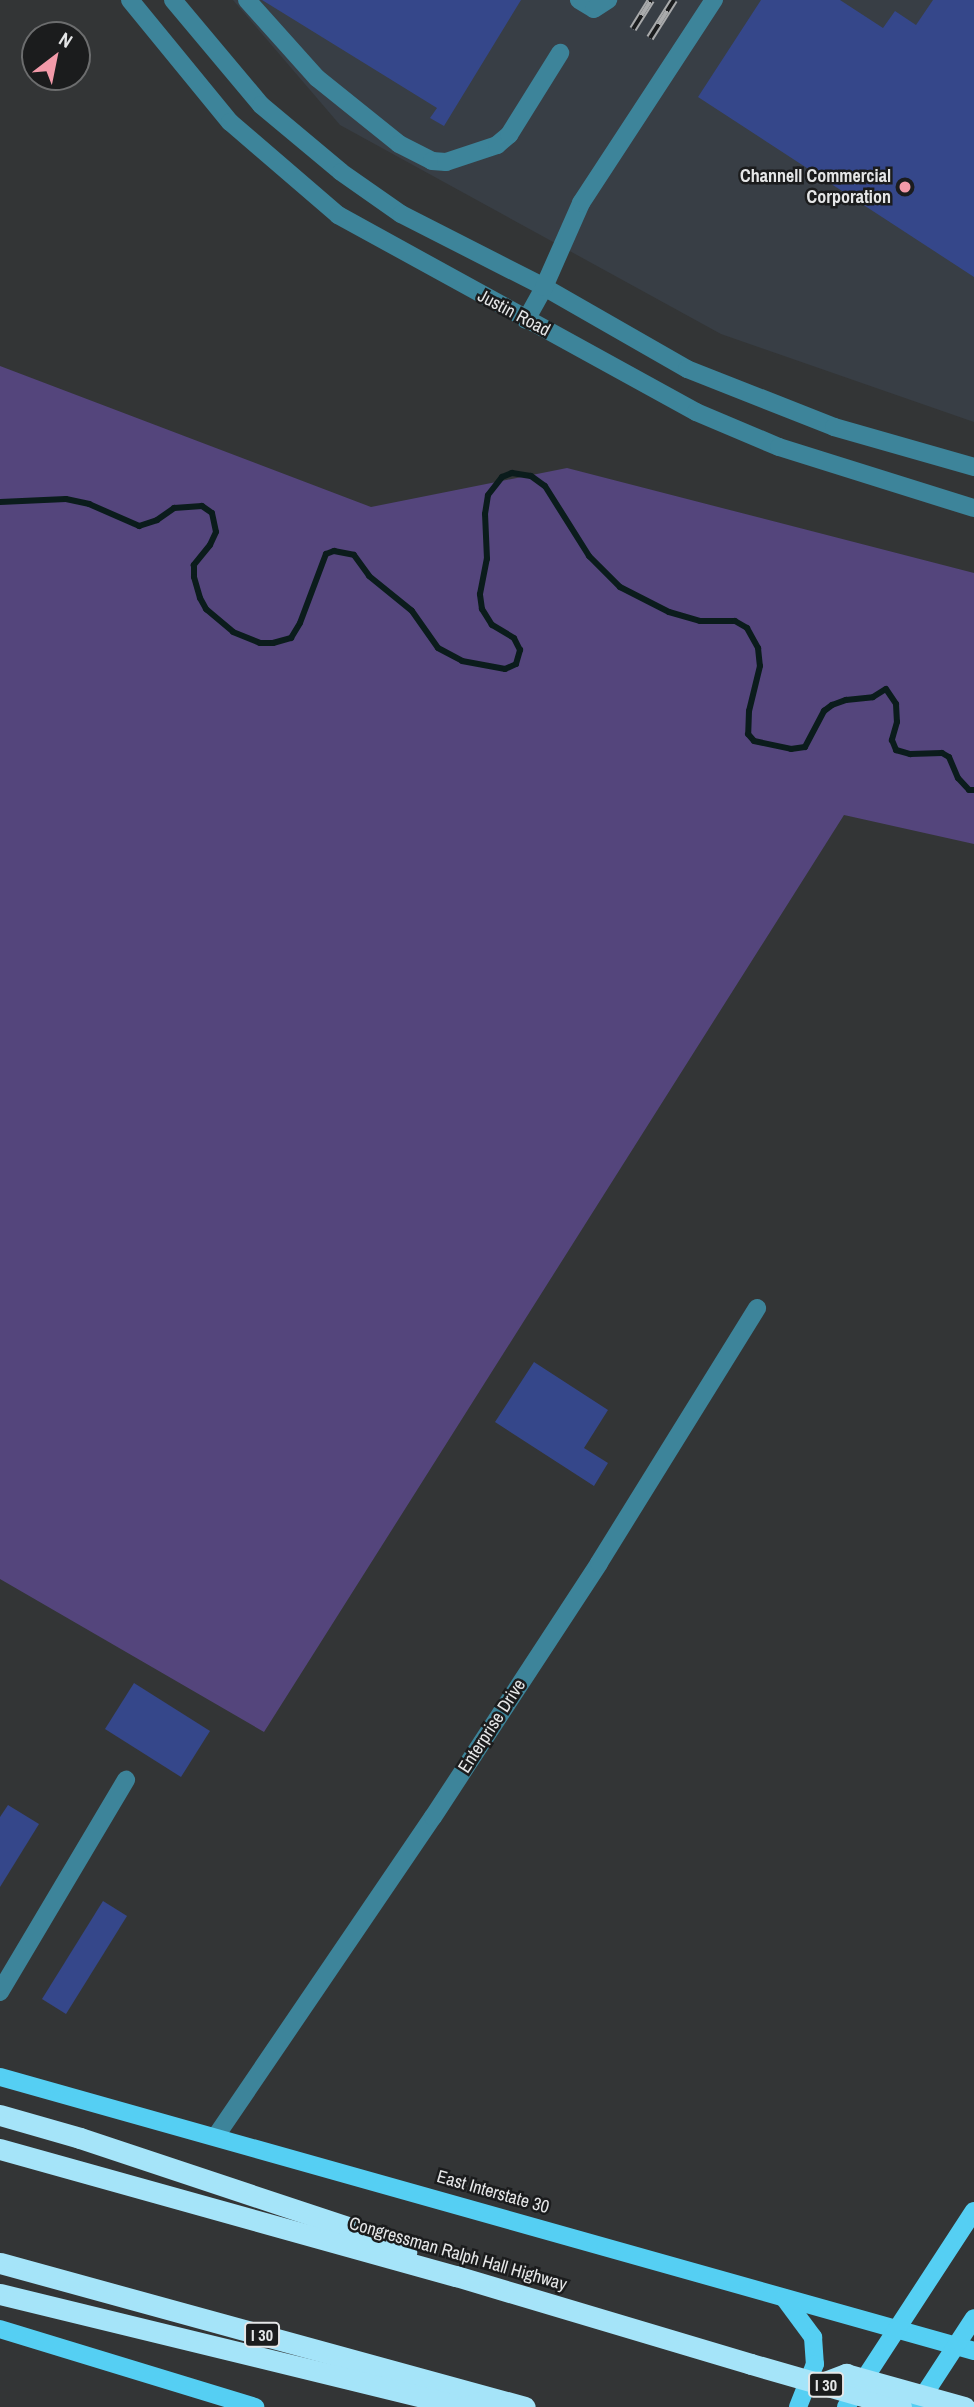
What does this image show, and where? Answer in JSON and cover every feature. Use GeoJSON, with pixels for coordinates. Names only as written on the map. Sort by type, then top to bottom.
{"type":"FeatureCollection","features":[{"type":"Feature","properties":{"kind":"highway"},"geometry":{"type":"LineString","coordinates":[[0,2115],[80,2138],[377,2238],[456,2276]]}},
{"type":"Feature","properties":{"kind":"highway","name":"Congressman Ralph Hall Highway"},"geometry":{"type":"LineString","coordinates":[[0,2149],[456,2276],[901,2407]]}},
{"type":"Feature","properties":{"kind":"highway","name":"I 30"},"geometry":{"type":"LineString","coordinates":[[0,2263],[525,2407]]}},
{"type":"Feature","properties":{"kind":"highway"},"geometry":{"type":"LineString","coordinates":[[0,2294],[464,2407],[493,2399]]}},
{"type":"Feature","properties":{"kind":"highway"},"geometry":{"type":"LineString","coordinates":[[821,2383],[846,2374],[964,2407]]}},
{"type":"Feature","properties":{"kind":"main road","name":"East Interstate 30"},"geometry":{"type":"LineString","coordinates":[[0,2077],[974,2351]]}},
{"type":"Feature","properties":{"kind":"main road"},"geometry":{"type":"LineString","coordinates":[[846,2407],[974,2211]]}},
{"type":"Feature","properties":{"kind":"main road"},"geometry":{"type":"LineString","coordinates":[[784,2298],[813,2337],[816,2364],[798,2407]]}},
{"type":"Feature","properties":{"kind":"main road"},"geometry":{"type":"LineString","coordinates":[[916,2407],[974,2318]]}},
{"type":"Feature","properties":{"kind":"main road"},"geometry":{"type":"LineString","coordinates":[[0,2329],[243,2405]]}},
{"type":"Feature","properties":{"kind":"street","name":"Justin Road"},"geometry":{"type":"LineString","coordinates":[[130,0],[230,122],[338,215],[696,412],[779,447],[974,506]]}},
{"type":"Feature","properties":{"kind":"street","name":"Justin Road"},"geometry":{"type":"LineString","coordinates":[[173,0],[261,105],[341,172],[401,214],[544,287],[687,369],[757,399],[834,427],[974,467]]}},
{"type":"Feature","properties":{"kind":"street"},"geometry":{"type":"LineString","coordinates":[[247,0],[317,78],[399,144],[432,161],[446,162],[497,145],[509,135],[560,53]]}},
{"type":"Feature","properties":{"kind":"street"},"geometry":{"type":"LineString","coordinates":[[579,0],[594,9],[608,0]]}},
{"type":"Feature","properties":{"kind":"street"},"geometry":{"type":"LineString","coordinates":[[526,320],[544,287],[581,203],[714,0]]}},
{"type":"Feature","properties":{"kind":"street","name":"Enterprise Drive"},"geometry":{"type":"LineString","coordinates":[[216,2136],[433,1817],[591,1575],[757,1308]]}},
{"type":"Feature","properties":{"kind":"street"},"geometry":{"type":"LineString","coordinates":[[0,1992],[126,1780]]}},
{"type":"Feature","properties":{"kind":"shaded area"},"geometry":{"type":"Polygon","coordinates":[[[233,0],[974,0],[974,422],[721,334],[340,125],[233,0]]]}},
{"type":"Feature","properties":{"kind":"shaded area"},"geometry":{"type":"Polygon","coordinates":[[[0,366],[371,507],[567,468],[974,573],[974,844],[844,815],[264,1732],[0,1579],[0,366]]]}},
{"type":"Feature","properties":{"kind":"building"},"geometry":{"type":"Polygon","coordinates":[[[262,0],[521,0],[444,126],[430,118],[437,108],[262,0]]]}},
{"type":"Feature","properties":{"kind":"building","name":"Channell Commercial Corporation"},"geometry":{"type":"Polygon","coordinates":[[[761,0],[840,0],[883,28],[895,11],[916,25],[933,0],[974,0],[974,277],[698,97],[761,0]]]}},
{"type":"Feature","properties":{"kind":"building"},"geometry":{"type":"Polygon","coordinates":[[[534,1362],[608,1410],[584,1448],[608,1463],[594,1486],[495,1422],[534,1362]]]}},
{"type":"Feature","properties":{"kind":"building"},"geometry":{"type":"Polygon","coordinates":[[[134,1683],[210,1731],[181,1777],[105,1729],[134,1683]]]}},
{"type":"Feature","properties":{"kind":"building"},"geometry":{"type":"Polygon","coordinates":[[[8,1805],[39,1824],[0,1887],[0,1817],[8,1805]]]}},
{"type":"Feature","properties":{"kind":"building"},"geometry":{"type":"Polygon","coordinates":[[[103,1901],[127,1916],[66,2014],[42,1999],[103,1901]]]}},
{"type":"Feature","properties":{"kind":"waterway"},"geometry":{"type":"LineString","coordinates":[[0,502],[66,499],[89,504],[139,526],[157,520],[174,508],[202,506],[212,513],[216,532],[210,545],[194,565],[194,577],[200,598],[206,609],[233,632],[260,643],[291,638],[300,623],[326,554],[334,551],[354,555],[369,576],[412,611],[438,648],[462,661],[505,669],[516,664],[520,650],[514,638],[492,625],[482,609],[480,594],[487,559],[485,514],[488,495],[502,477],[512,473],[531,476],[545,486],[589,556],[620,587],[669,612],[700,621],[735,621],[747,628],[758,648],[760,666],[749,711],[748,734],[754,741],[791,749],[805,747],[824,711],[832,705],[846,700],[873,697],[886,689],[896,704],[897,722],[892,740],[896,750],[910,754],[942,753],[949,757],[958,778],[969,790],[974,790]]}},
{"type":"Feature","properties":{"kind":"railway"},"geometry":{"type":"LineString","coordinates":[[633,29],[651,0]]}},
{"type":"Feature","properties":{"kind":"railway"},"geometry":{"type":"LineString","coordinates":[[650,38],[674,0]]}},
{"type":"Feature","properties":{"kind":"place","name":"Channell Commercial Corporation"},"geometry":{"type":"Point","coordinates":[905,187]}}]}
